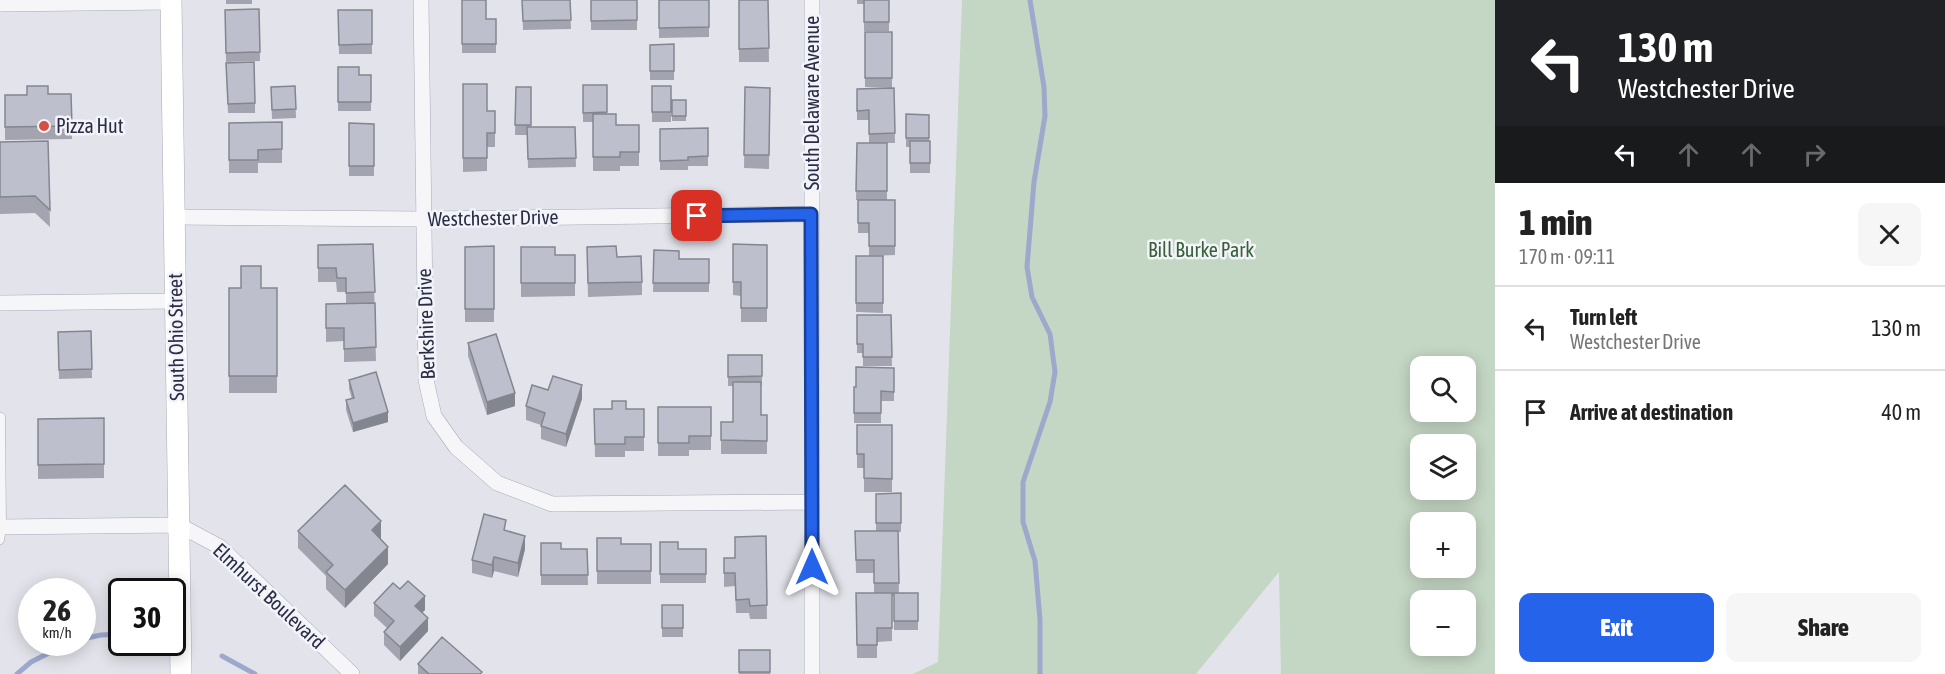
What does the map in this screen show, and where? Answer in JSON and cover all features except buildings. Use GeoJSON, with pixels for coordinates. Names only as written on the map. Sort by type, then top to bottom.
{"type":"FeatureCollection","features":[{"type":"Feature","properties":{"kind":"main road","name":"South Ohio Street"},"geometry":{"type":"LineString","coordinates":[[171,1],[181,674]]}},
{"type":"Feature","properties":{"kind":"street","name":"Berkshire Drive"},"geometry":{"type":"LineString","coordinates":[[421,0],[426,380],[434,416],[456,447],[497,483],[552,504],[812,502]]}},
{"type":"Feature","properties":{"kind":"street","name":"South Delaware Avenue"},"geometry":{"type":"LineString","coordinates":[[812,0],[812,674]]}},
{"type":"Feature","properties":{"kind":"street"},"geometry":{"type":"LineString","coordinates":[[0,4],[171,1]]}},
{"type":"Feature","properties":{"kind":"street","name":"Westchester Drive"},"geometry":{"type":"LineString","coordinates":[[174,217],[423,219],[811,214]]}},
{"type":"Feature","properties":{"kind":"street"},"geometry":{"type":"LineString","coordinates":[[0,303],[176,302]]}},
{"type":"Feature","properties":{"kind":"street","name":"Elmhurst Boulevard"},"geometry":{"type":"LineString","coordinates":[[1,531],[179,525],[220,547],[352,674]]}},
{"type":"Feature","properties":{"kind":"lane"},"geometry":{"type":"LineString","coordinates":[[1,417],[1,531]]}},
{"type":"Feature","properties":{"kind":"green space","name":"Bill Burke Park"},"geometry":{"type":"Polygon","coordinates":[[[962,0],[1495,0],[1495,674],[1281,674],[1279,572],[1196,674],[913,674],[938,662],[962,0]]]}},
{"type":"Feature","properties":{"kind":"waterway"},"geometry":{"type":"LineString","coordinates":[[1030,0],[1044,87],[1045,116],[1034,182],[1027,267],[1032,297],[1050,334],[1055,372],[1050,402],[1023,482],[1023,522],[1035,561],[1040,620],[1040,674]]}},
{"type":"Feature","properties":{"kind":"waterway"},"geometry":{"type":"LineString","coordinates":[[96,636],[108,635]]}},
{"type":"Feature","properties":{"kind":"waterway"},"geometry":{"type":"LineString","coordinates":[[17,674],[31,662],[43,656]]}},
{"type":"Feature","properties":{"kind":"waterway"},"geometry":{"type":"LineString","coordinates":[[222,656],[255,674]]}},
{"type":"Feature","properties":{"kind":"place","name":"Pizza Hut"},"geometry":{"type":"Point","coordinates":[44,126]}},
{"type":"Feature","properties":{"kind":"route"},"geometry":{"type":"LineString","coordinates":[[697,216],[811,214],[812,567]]}}]}
